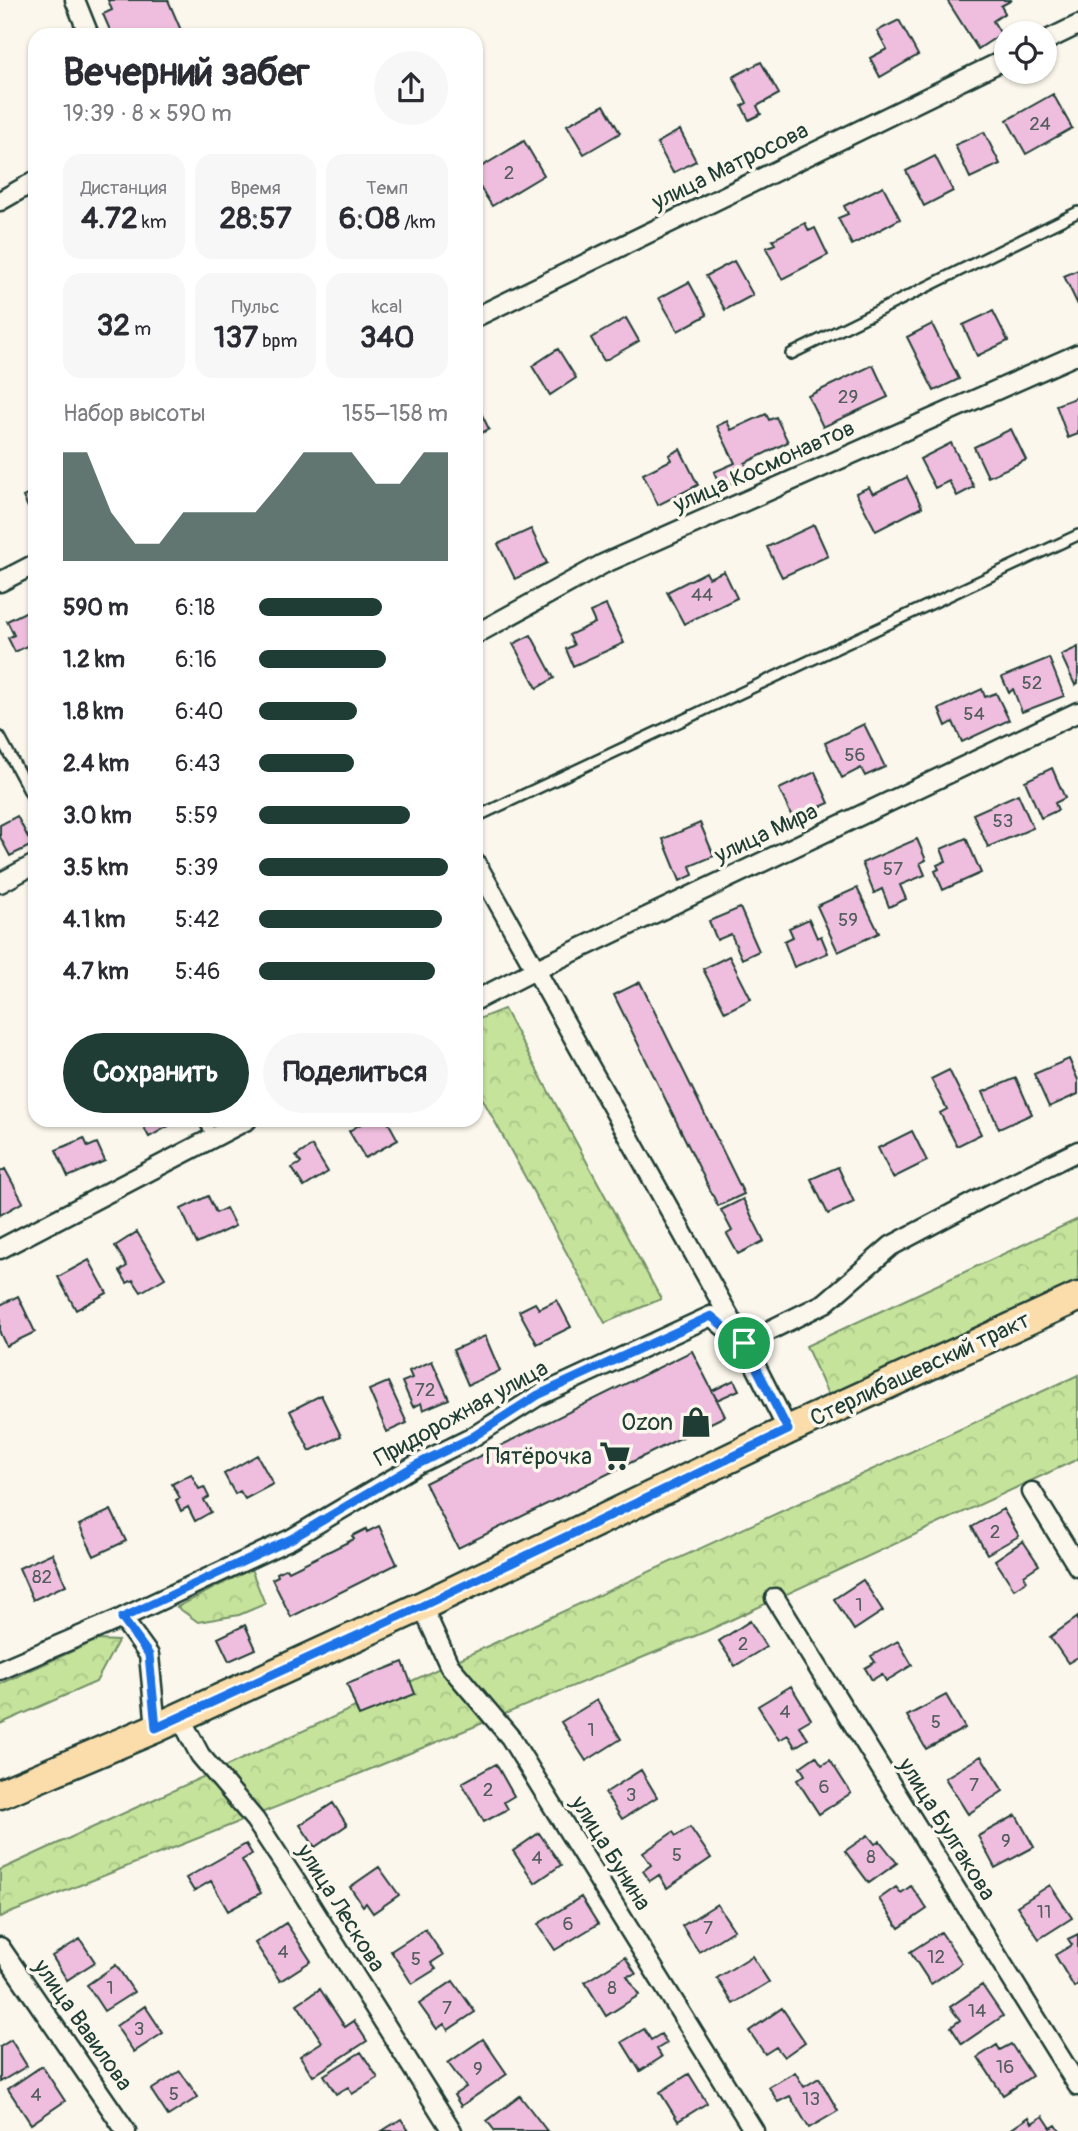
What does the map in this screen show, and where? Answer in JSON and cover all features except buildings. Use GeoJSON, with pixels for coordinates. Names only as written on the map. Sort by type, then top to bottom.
{"type":"FeatureCollection","features":[{"type":"Feature","properties":{"kind":"main road","name":"Стерлибашевский тракт"},"geometry":{"type":"LineString","coordinates":[[0,1794],[168,1722],[422,1606],[788,1430],[1078,1297]]}},
{"type":"Feature","properties":{"kind":"street"},"geometry":{"type":"LineString","coordinates":[[75,0],[86,28]]}},
{"type":"Feature","properties":{"kind":"street"},"geometry":{"type":"LineString","coordinates":[[1057,35],[1078,25]]}},
{"type":"Feature","properties":{"kind":"street","name":"улица Матросова"},"geometry":{"type":"LineString","coordinates":[[483,314],[994,66]]}},
{"type":"Feature","properties":{"kind":"street"},"geometry":{"type":"LineString","coordinates":[[0,201],[28,185]]}},
{"type":"Feature","properties":{"kind":"street","name":"улица Космонавтов"},"geometry":{"type":"LineString","coordinates":[[483,630],[603,564],[1078,354]]}},
{"type":"Feature","properties":{"kind":"street"},"geometry":{"type":"LineString","coordinates":[[0,582],[28,568]]}},
{"type":"Feature","properties":{"kind":"street","name":"улица Мира"},"geometry":{"type":"LineString","coordinates":[[483,996],[1078,712]]}},
{"type":"Feature","properties":{"kind":"street"},"geometry":{"type":"LineString","coordinates":[[0,883],[28,868]]}},
{"type":"Feature","properties":{"kind":"street"},"geometry":{"type":"LineString","coordinates":[[483,876],[744,1343],[788,1430]]}},
{"type":"Feature","properties":{"kind":"street"},"geometry":{"type":"LineString","coordinates":[[0,1249],[234,1127]]}},
{"type":"Feature","properties":{"kind":"street"},"geometry":{"type":"LineString","coordinates":[[744,1343],[825,1303],[891,1246],[1078,1151]]}},
{"type":"Feature","properties":{"kind":"street","name":"Придорожная улица"},"geometry":{"type":"LineString","coordinates":[[0,1670],[122,1618],[291,1539],[416,1465],[471,1438],[538,1395],[711,1316],[744,1343]]}},
{"type":"Feature","properties":{"kind":"street"},"geometry":{"type":"LineString","coordinates":[[1032,1492],[1078,1567]]}},
{"type":"Feature","properties":{"kind":"street","name":"улица Булгакова"},"geometry":{"type":"LineString","coordinates":[[775,1598],[1078,2086]]}},
{"type":"Feature","properties":{"kind":"street","name":"улица Бунина"},"geometry":{"type":"LineString","coordinates":[[422,1606],[449,1665],[510,1737],[754,2131]]}},
{"type":"Feature","properties":{"kind":"street"},"geometry":{"type":"LineString","coordinates":[[122,1618],[149,1655],[168,1722]]}},
{"type":"Feature","properties":{"kind":"street","name":"улица Лескова"},"geometry":{"type":"LineString","coordinates":[[168,1722],[255,1820],[452,2131]]}},
{"type":"Feature","properties":{"kind":"street","name":"улица Вавилова"},"geometry":{"type":"LineString","coordinates":[[0,1947],[126,2131]]}},
{"type":"Feature","properties":{"kind":"lane"},"geometry":{"type":"LineString","coordinates":[[792,354],[1078,212]]}},
{"type":"Feature","properties":{"kind":"lane"},"geometry":{"type":"LineString","coordinates":[[483,814],[1078,535]]}},
{"type":"Feature","properties":{"kind":"lane"},"geometry":{"type":"LineString","coordinates":[[0,737],[28,789]]}},
{"type":"Feature","properties":{"kind":"lane"},"geometry":{"type":"LineString","coordinates":[[208,1127],[213,1138]]}},
{"type":"Feature","properties":{"kind":"green space"},"geometry":{"type":"Polygon","coordinates":[[[504,1009],[661,1299],[605,1323],[483,1100],[483,1017],[504,1009]]]}},
{"type":"Feature","properties":{"kind":"green space"},"geometry":{"type":"Polygon","coordinates":[[[1078,1219],[1078,1284],[830,1399],[806,1346],[1078,1219]]]}},
{"type":"Feature","properties":{"kind":"green space"},"geometry":{"type":"Polygon","coordinates":[[[1078,1375],[1078,1459],[707,1631],[0,1917],[0,1870],[1078,1375]]]}},
{"type":"Feature","properties":{"kind":"green space"},"geometry":{"type":"Polygon","coordinates":[[[251,1569],[265,1604],[239,1615],[198,1622],[177,1607],[251,1569]]]}},
{"type":"Feature","properties":{"kind":"green space"},"geometry":{"type":"Polygon","coordinates":[[[97,1640],[118,1641],[96,1682],[0,1724],[0,1684],[97,1640]]]}},
{"type":"Feature","properties":{"kind":"place","name":"Ozon"},"geometry":{"type":"Point","coordinates":[696,1422]}},
{"type":"Feature","properties":{"kind":"place","name":"Пятёрочка"},"geometry":{"type":"Point","coordinates":[615,1456]}},
{"type":"Feature","properties":{"kind":"route"},"geometry":{"type":"LineString","coordinates":[[711,1316],[744,1343],[788,1430],[422,1606],[156,1728],[149,1655],[122,1618],[291,1539],[416,1465],[471,1438],[538,1395],[711,1316]]}}]}
